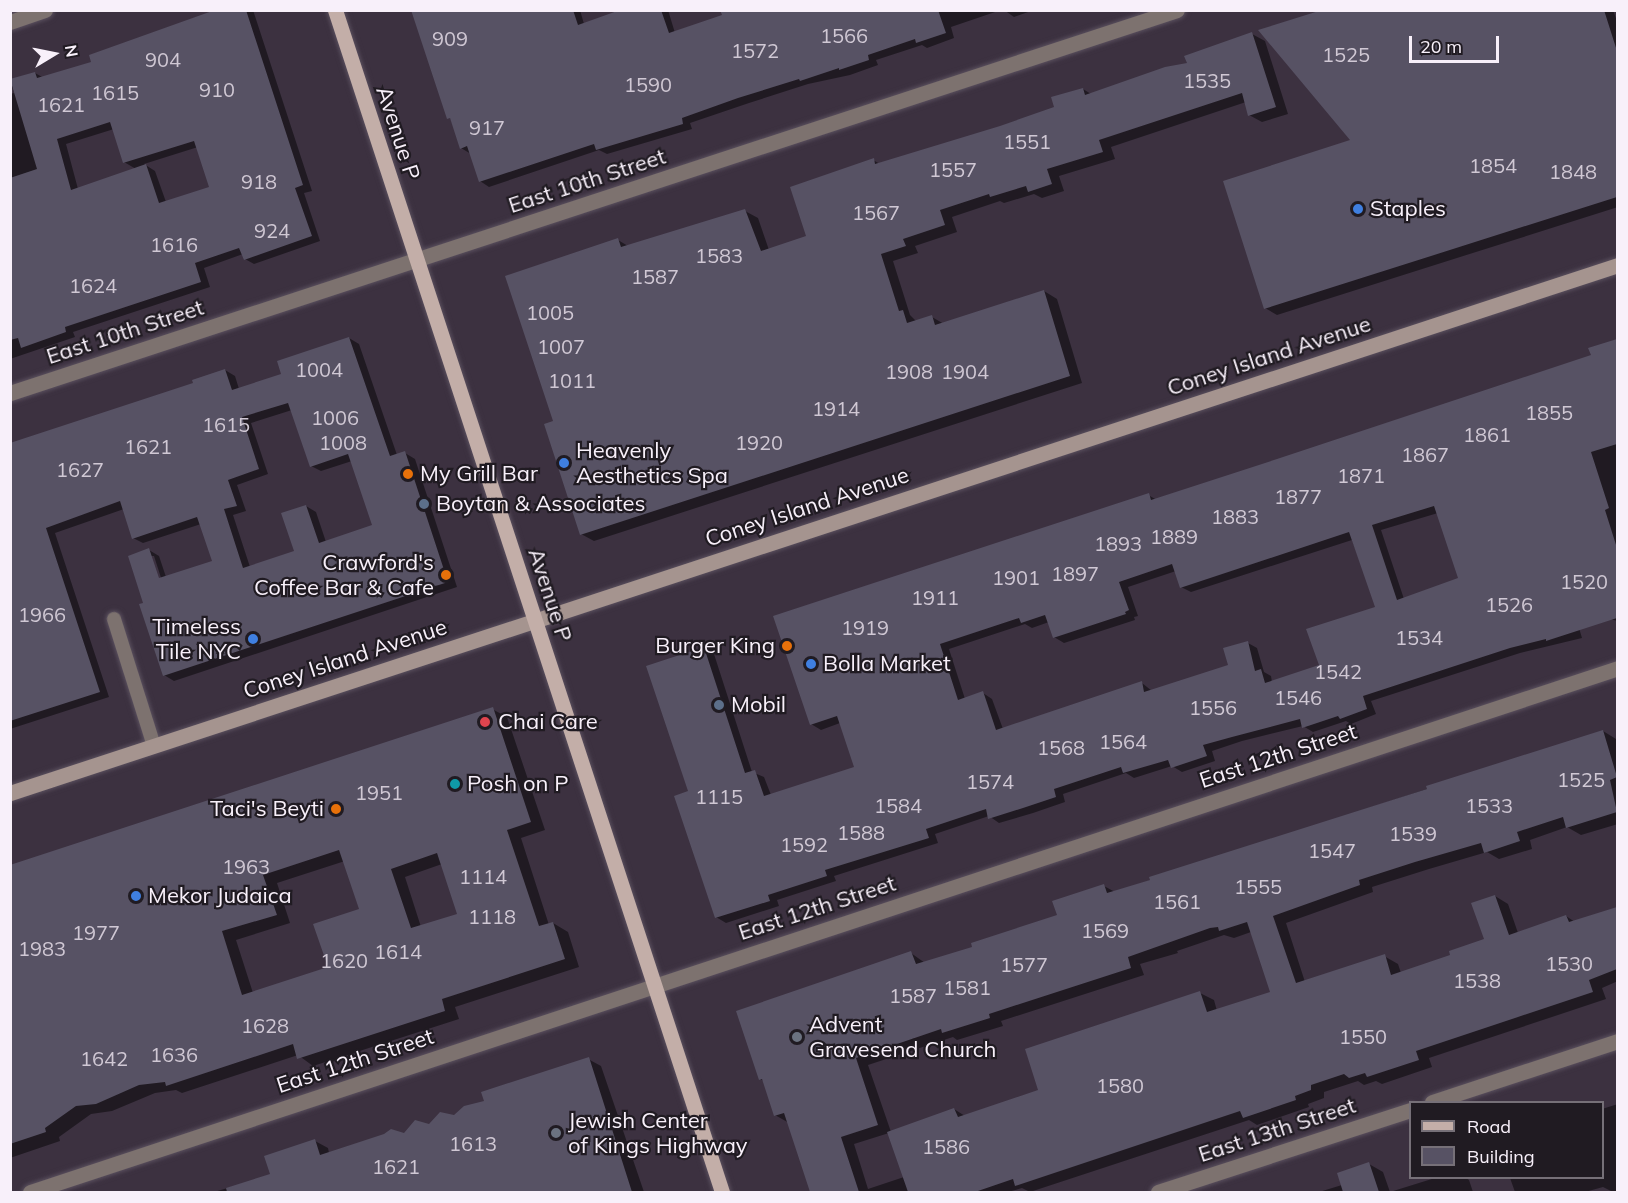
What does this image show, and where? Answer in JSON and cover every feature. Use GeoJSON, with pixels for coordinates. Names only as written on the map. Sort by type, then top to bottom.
{"type":"FeatureCollection","features":[{"type":"Feature","properties":{"kind":"main road","name":"Avenue P"},"geometry":{"type":"LineString","coordinates":[[335,10],[722,1192]]}},
{"type":"Feature","properties":{"kind":"main road","name":"Coney Island Avenue"},"geometry":{"type":"LineString","coordinates":[[10,794],[1617,265]]}},
{"type":"Feature","properties":{"kind":"street"},"geometry":{"type":"LineString","coordinates":[[10,22],[45,10]]}},
{"type":"Feature","properties":{"kind":"street","name":"East 10th Street"},"geometry":{"type":"LineString","coordinates":[[10,393],[1177,10]]}},
{"type":"Feature","properties":{"kind":"street","name":"East 12th Street"},"geometry":{"type":"LineString","coordinates":[[30,1192],[1617,668]]}},
{"type":"Feature","properties":{"kind":"street"},"geometry":{"type":"LineString","coordinates":[[1435,1101],[1617,1041]]}},
{"type":"Feature","properties":{"kind":"street","name":"East 13th Street"},"geometry":{"type":"LineString","coordinates":[[1158,1192],[1409,1110]]}},
{"type":"Feature","properties":{"kind":"lane"},"geometry":{"type":"LineString","coordinates":[[114,619],[154,746]]}},
{"type":"Feature","properties":{"kind":"building"},"geometry":{"type":"Polygon","coordinates":[[[215,10],[246,10],[303,185],[295,188],[312,236],[244,260],[239,248],[195,263],[201,282],[65,327],[66,332],[21,348],[18,338],[10,340],[10,178],[37,169],[10,79],[35,72],[37,78],[91,62],[89,55],[215,10]],[[110,122],[57,139],[71,190],[146,164],[159,203],[209,187],[194,141],[123,163],[110,122]]]}},
{"type":"Feature","properties":{"kind":"building"},"geometry":{"type":"Polygon","coordinates":[[[411,10],[573,10],[578,25],[620,10],[661,10],[669,33],[722,15],[720,10],[938,10],[946,33],[916,43],[915,39],[868,55],[869,60],[839,70],[839,68],[800,81],[799,79],[738,98],[682,118],[683,124],[596,150],[594,144],[479,182],[467,146],[460,149],[450,118],[447,119],[411,10]]]}},
{"type":"Feature","properties":{"kind":"building"},"geometry":{"type":"Polygon","coordinates":[[[1322,10],[1604,10],[1617,51],[1617,197],[1264,309],[1223,181],[1350,140],[1258,30],[1322,10]]]}},
{"type":"Feature","properties":{"kind":"building"},"geometry":{"type":"Polygon","coordinates":[[[1252,32],[1276,107],[1248,116],[1242,93],[1099,140],[1103,152],[1047,169],[1052,184],[1028,192],[1026,186],[990,197],[989,194],[940,210],[945,225],[903,239],[906,246],[881,254],[899,311],[903,310],[907,323],[932,315],[935,325],[1044,290],[1070,376],[580,535],[544,424],[553,421],[505,276],[618,238],[621,247],[745,209],[761,251],[806,236],[790,187],[874,158],[875,164],[1000,126],[1054,107],[1051,97],[1083,88],[1085,95],[1165,67],[1187,63],[1184,56],[1252,32]]]}},
{"type":"Feature","properties":{"kind":"building"},"geometry":{"type":"Polygon","coordinates":[[[349,337],[390,456],[405,451],[448,582],[163,676],[139,604],[143,603],[128,556],[149,548],[159,578],[212,561],[197,517],[132,539],[120,501],[46,528],[100,692],[10,721],[10,443],[193,383],[192,380],[225,369],[232,390],[281,374],[277,361],[349,337]],[[288,403],[242,417],[259,469],[228,480],[237,506],[224,509],[243,568],[294,551],[281,513],[306,505],[319,543],[372,525],[348,454],[310,467],[288,403]]]}},
{"type":"Feature","properties":{"kind":"building"},"geometry":{"type":"Polygon","coordinates":[[[1617,339],[1617,444],[1591,452],[1609,508],[1605,510],[1617,548],[1617,618],[1546,641],[1546,639],[1510,648],[1363,696],[1367,709],[1340,719],[1338,716],[1302,728],[1300,719],[1203,745],[1207,756],[1171,768],[1168,760],[1123,773],[1121,767],[1054,789],[1056,797],[988,819],[986,809],[926,829],[929,838],[825,870],[827,876],[768,895],[770,901],[715,918],[674,796],[688,791],[646,666],[704,647],[745,773],[755,770],[764,796],[854,767],[837,716],[810,725],[773,616],[1149,493],[1151,500],[1277,459],[1591,355],[1588,348],[1617,339]],[[1434,506],[1372,525],[1397,600],[1458,578],[1434,506]],[[1349,532],[1180,588],[1172,564],[1119,582],[1129,610],[1125,612],[1126,614],[1053,638],[1045,615],[1021,623],[1019,618],[940,644],[958,700],[983,691],[996,730],[1142,681],[1144,692],[1228,665],[1223,648],[1248,641],[1255,671],[1261,669],[1265,683],[1319,665],[1306,629],[1375,607],[1349,532]]]}},
{"type":"Feature","properties":{"kind":"building"},"geometry":{"type":"Polygon","coordinates":[[[493,707],[531,822],[507,830],[539,926],[553,922],[565,959],[442,999],[445,1011],[297,1059],[293,1044],[166,1086],[165,1082],[139,1085],[96,1104],[76,1106],[45,1128],[46,1132],[10,1144],[10,865],[493,707]],[[339,850],[263,875],[277,915],[222,931],[242,995],[328,967],[313,924],[359,909],[339,850]],[[437,853],[391,869],[411,928],[457,914],[437,853]]]}},
{"type":"Feature","properties":{"kind":"building"},"geometry":{"type":"Polygon","coordinates":[[[1603,730],[1617,777],[1610,780],[1617,812],[1566,828],[1563,817],[1517,832],[1520,841],[1484,853],[1481,843],[1415,862],[1359,880],[1360,885],[1273,916],[1296,983],[1385,954],[1391,975],[1450,955],[1449,951],[1484,939],[1471,903],[1495,895],[1509,935],[1566,915],[1569,922],[1617,907],[1617,969],[1589,980],[1593,992],[1416,1051],[1419,1060],[1367,1077],[1365,1073],[1349,1078],[1344,1074],[1311,1085],[1311,1090],[1295,1096],[1296,1100],[1243,1118],[1240,1111],[1015,1186],[1013,1179],[975,1192],[908,1192],[887,1132],[954,1108],[958,1117],[1038,1090],[1025,1049],[1200,991],[1207,1012],[1270,992],[1247,922],[1219,931],[1218,927],[1210,928],[1128,957],[1131,968],[989,1014],[990,1018],[942,1033],[941,1029],[856,1058],[878,1125],[841,1137],[859,1192],[810,1192],[784,1113],[774,1116],[762,1079],[759,1080],[736,1011],[911,951],[916,964],[972,947],[971,943],[1057,915],[1052,901],[1104,884],[1107,893],[1150,880],[1149,877],[1427,789],[1426,786],[1603,730]]]}},
{"type":"Feature","properties":{"kind":"building"},"geometry":{"type":"Polygon","coordinates":[[[589,1057],[632,1192],[227,1192],[226,1188],[270,1174],[264,1156],[315,1139],[320,1155],[384,1134],[391,1129],[404,1133],[415,1120],[429,1124],[440,1112],[454,1115],[464,1106],[484,1101],[481,1092],[589,1057]]]}},
{"type":"Feature","properties":{"kind":"building"},"geometry":{"type":"Polygon","coordinates":[[[1369,1162],[1379,1192],[1343,1192],[1337,1173],[1369,1162]]]}},
{"type":"Feature","properties":{"kind":"place","name":"Staples"},"geometry":{"type":"Point","coordinates":[1358,209]}},
{"type":"Feature","properties":{"kind":"place","name":"Heavenly Aesthetics Spa"},"geometry":{"type":"Point","coordinates":[564,463]}},
{"type":"Feature","properties":{"kind":"place","name":"My Grill Bar"},"geometry":{"type":"Point","coordinates":[408,474]}},
{"type":"Feature","properties":{"kind":"place","name":"Boytan & Associates"},"geometry":{"type":"Point","coordinates":[424,504]}},
{"type":"Feature","properties":{"kind":"place","name":"Crawford's Coffee Bar & Cafe"},"geometry":{"type":"Point","coordinates":[446,575]}},
{"type":"Feature","properties":{"kind":"place","name":"Timeless Tile NYC"},"geometry":{"type":"Point","coordinates":[253,639]}},
{"type":"Feature","properties":{"kind":"place","name":"Burger King"},"geometry":{"type":"Point","coordinates":[787,646]}},
{"type":"Feature","properties":{"kind":"place","name":"Bolla Market"},"geometry":{"type":"Point","coordinates":[811,664]}},
{"type":"Feature","properties":{"kind":"place","name":"Mobil"},"geometry":{"type":"Point","coordinates":[719,705]}},
{"type":"Feature","properties":{"kind":"place","name":"Chai Care"},"geometry":{"type":"Point","coordinates":[485,722]}},
{"type":"Feature","properties":{"kind":"place","name":"Posh on P"},"geometry":{"type":"Point","coordinates":[455,784]}},
{"type":"Feature","properties":{"kind":"place","name":"Taci's Beyti"},"geometry":{"type":"Point","coordinates":[336,809]}},
{"type":"Feature","properties":{"kind":"place","name":"Mekor Judaica"},"geometry":{"type":"Point","coordinates":[136,896]}},
{"type":"Feature","properties":{"kind":"place","name":"Advent Gravesend Church"},"geometry":{"type":"Point","coordinates":[797,1037]}},
{"type":"Feature","properties":{"kind":"place","name":"Jewish Center of Kings Highway"},"geometry":{"type":"Point","coordinates":[556,1133]}}]}
